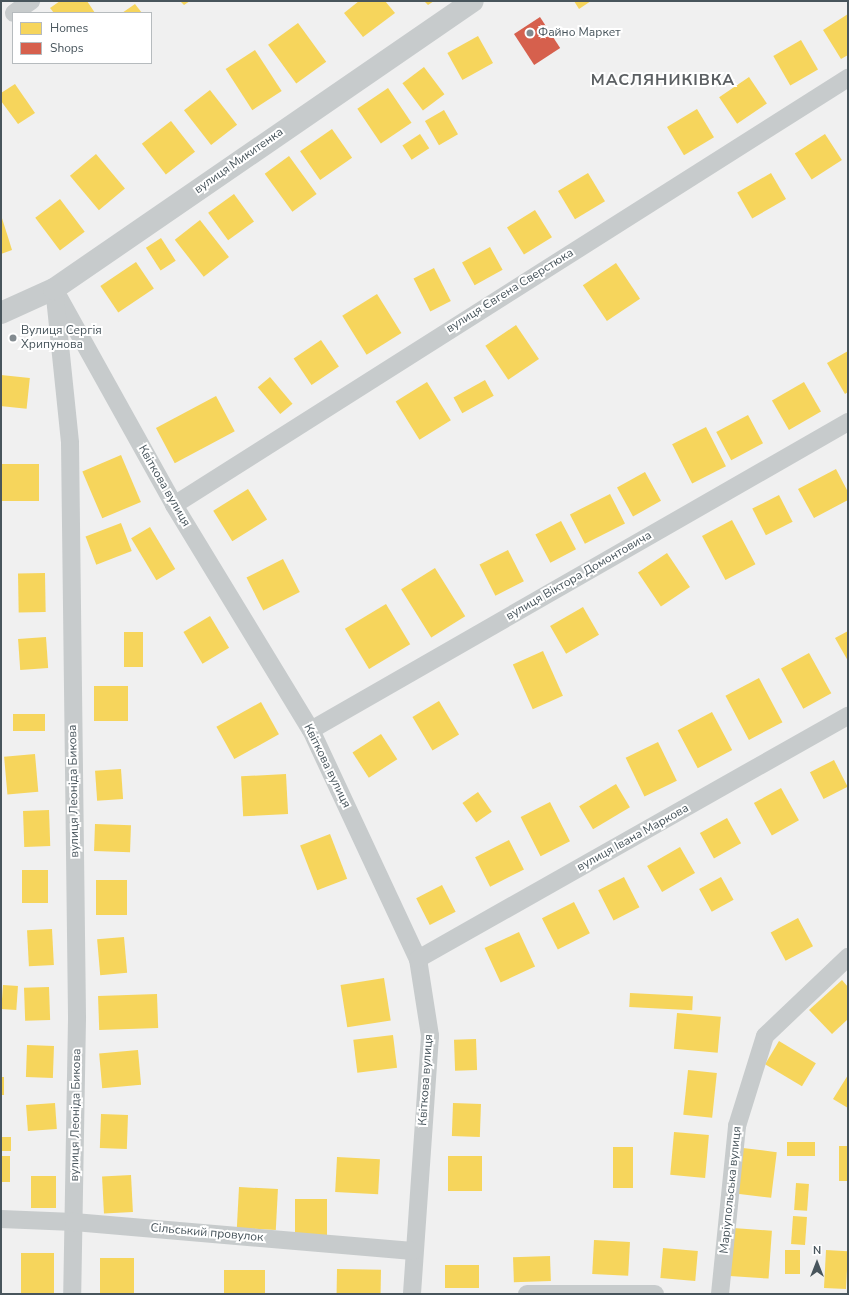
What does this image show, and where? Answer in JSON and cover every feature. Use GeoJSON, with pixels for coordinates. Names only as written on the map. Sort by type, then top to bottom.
{"type":"FeatureCollection","features":[{"type":"Feature","properties":{"kind":"street"},"geometry":{"type":"LineString","coordinates":[[14,12],[31,1]]}},
{"type":"Feature","properties":{"kind":"street","name":"вулиця Микитенка"},"geometry":{"type":"LineString","coordinates":[[1,313],[54,289],[472,1]]}},
{"type":"Feature","properties":{"kind":"street"},"geometry":{"type":"LineString","coordinates":[[1,22],[12,14]]}},
{"type":"Feature","properties":{"kind":"street","name":"вулиця Євгена Сверстюка"},"geometry":{"type":"LineString","coordinates":[[174,506],[848,78]]}},
{"type":"Feature","properties":{"kind":"street","name":"Квіткова вулиця"},"geometry":{"type":"LineString","coordinates":[[54,289],[174,506],[311,730],[418,959],[430,1036],[413,1251],[412,1294]]}},
{"type":"Feature","properties":{"kind":"street","name":"вулиця Леоніда Бикова"},"geometry":{"type":"LineString","coordinates":[[54,289],[70,443],[77,1019],[72,1294]]}},
{"type":"Feature","properties":{"kind":"street","name":"вулиця Віктора Домонтовича"},"geometry":{"type":"LineString","coordinates":[[311,730],[848,422]]}},
{"type":"Feature","properties":{"kind":"street","name":"вулиця Івана Маркова"},"geometry":{"type":"LineString","coordinates":[[418,959],[848,716]]}},
{"type":"Feature","properties":{"kind":"street","name":"Маріупольська вулиця"},"geometry":{"type":"LineString","coordinates":[[720,1294],[737,1126],[766,1036],[848,957]]}},
{"type":"Feature","properties":{"kind":"street","name":"Сільський провулок"},"geometry":{"type":"LineString","coordinates":[[1,1219],[74,1222],[413,1251]]}},
{"type":"Feature","properties":{"kind":"street"},"geometry":{"type":"LineString","coordinates":[[527,1294],[655,1294]]}},
{"type":"Feature","properties":{"kind":"building: Homes"},"geometry":{"type":"Polygon","coordinates":[[[60,1],[87,1],[94,12],[53,12],[50,8],[60,1]]]}},
{"type":"Feature","properties":{"kind":"building: Homes"},"geometry":{"type":"Polygon","coordinates":[[[180,1],[190,1],[184,5],[180,1]]]}},
{"type":"Feature","properties":{"kind":"building: Homes"},"geometry":{"type":"Polygon","coordinates":[[[359,1],[385,1],[395,13],[363,37],[344,13],[359,1]]]}},
{"type":"Feature","properties":{"kind":"building: Homes"},"geometry":{"type":"Polygon","coordinates":[[[424,1],[434,1],[428,5],[424,1]]]}},
{"type":"Feature","properties":{"kind":"building: Homes"},"geometry":{"type":"Polygon","coordinates":[[[574,1],[591,1],[579,9],[574,1]]]}},
{"type":"Feature","properties":{"kind":"building: Homes"},"geometry":{"type":"Polygon","coordinates":[[[135,4],[141,12],[123,12],[135,4]]]}},
{"type":"Feature","properties":{"kind":"building: Homes"},"geometry":{"type":"Polygon","coordinates":[[[848,14],[848,55],[841,59],[823,30],[848,14]]]}},
{"type":"Feature","properties":{"kind":"building: Homes"},"geometry":{"type":"Polygon","coordinates":[[[298,23],[326,62],[296,84],[268,45],[298,23]]]}},
{"type":"Feature","properties":{"kind":"building: Homes"},"geometry":{"type":"Polygon","coordinates":[[[478,36],[493,63],[462,80],[447,53],[478,36]]]}},
{"type":"Feature","properties":{"kind":"building: Homes"},"geometry":{"type":"Polygon","coordinates":[[[801,40],[818,69],[790,85],[773,56],[801,40]]]}},
{"type":"Feature","properties":{"kind":"building: Homes"},"geometry":{"type":"Polygon","coordinates":[[[255,50],[282,91],[252,110],[226,69],[255,50]]]}},
{"type":"Feature","properties":{"kind":"building: Homes"},"geometry":{"type":"Polygon","coordinates":[[[424,67],[444,94],[423,110],[402,83],[424,67]]]}},
{"type":"Feature","properties":{"kind":"building: Homes"},"geometry":{"type":"Polygon","coordinates":[[[749,77],[767,104],[737,124],[719,97],[749,77]]]}},
{"type":"Feature","properties":{"kind":"building: Homes"},"geometry":{"type":"Polygon","coordinates":[[[15,84],[35,113],[18,124],[1,101],[1,93],[15,84]]]}},
{"type":"Feature","properties":{"kind":"building: Homes"},"geometry":{"type":"Polygon","coordinates":[[[388,88],[411,123],[381,144],[357,109],[388,88]]]}},
{"type":"Feature","properties":{"kind":"building: Homes"},"geometry":{"type":"Polygon","coordinates":[[[210,90],[237,125],[211,145],[184,110],[210,90]]]}},
{"type":"Feature","properties":{"kind":"building: Homes"},"geometry":{"type":"Polygon","coordinates":[[[697,109],[714,137],[684,155],[667,127],[697,109]]]}},
{"type":"Feature","properties":{"kind":"building: Homes"},"geometry":{"type":"Polygon","coordinates":[[[444,110],[458,134],[439,145],[425,121],[444,110]]]}},
{"type":"Feature","properties":{"kind":"building: Homes"},"geometry":{"type":"Polygon","coordinates":[[[171,121],[195,152],[166,175],[142,144],[171,121]]]}},
{"type":"Feature","properties":{"kind":"building: Homes"},"geometry":{"type":"Polygon","coordinates":[[[332,129],[352,158],[320,180],[300,151],[332,129]]]}},
{"type":"Feature","properties":{"kind":"building: Homes"},"geometry":{"type":"Polygon","coordinates":[[[420,134],[429,148],[412,160],[402,145],[420,134]]]}},
{"type":"Feature","properties":{"kind":"building: Homes"},"geometry":{"type":"Polygon","coordinates":[[[825,134],[842,160],[812,180],[795,154],[825,134]]]}},
{"type":"Feature","properties":{"kind":"building: Homes"},"geometry":{"type":"Polygon","coordinates":[[[96,154],[125,188],[99,210],[70,176],[96,154]]]}},
{"type":"Feature","properties":{"kind":"building: Homes"},"geometry":{"type":"Polygon","coordinates":[[[289,156],[317,194],[292,212],[265,174],[289,156]]]}},
{"type":"Feature","properties":{"kind":"building: Homes"},"geometry":{"type":"Polygon","coordinates":[[[588,173],[605,201],[575,219],[558,191],[588,173]]]}},
{"type":"Feature","properties":{"kind":"building: Homes"},"geometry":{"type":"Polygon","coordinates":[[[771,173],[786,199],[752,218],[737,192],[771,173]]]}},
{"type":"Feature","properties":{"kind":"building: Homes"},"geometry":{"type":"Polygon","coordinates":[[[234,194],[254,222],[228,240],[208,213],[234,194]]]}},
{"type":"Feature","properties":{"kind":"building: Homes"},"geometry":{"type":"Polygon","coordinates":[[[60,199],[85,232],[60,250],[35,218],[60,199]]]}},
{"type":"Feature","properties":{"kind":"building: Homes"},"geometry":{"type":"Polygon","coordinates":[[[535,210],[552,237],[524,255],[507,227],[535,210]]]}},
{"type":"Feature","properties":{"kind":"building: Homes"},"geometry":{"type":"Polygon","coordinates":[[[1,215],[12,250],[1,254],[1,215]]]}},
{"type":"Feature","properties":{"kind":"building: Homes"},"geometry":{"type":"Polygon","coordinates":[[[200,220],[229,257],[204,277],[175,240],[200,220]]]}},
{"type":"Feature","properties":{"kind":"building: Homes"},"geometry":{"type":"Polygon","coordinates":[[[161,238],[176,261],[161,270],[146,248],[161,238]]]}},
{"type":"Feature","properties":{"kind":"building: Homes"},"geometry":{"type":"Polygon","coordinates":[[[490,247],[503,270],[475,285],[462,263],[490,247]]]}},
{"type":"Feature","properties":{"kind":"building: Homes"},"geometry":{"type":"Polygon","coordinates":[[[136,262],[154,289],[118,313],[100,286],[136,262]]]}},
{"type":"Feature","properties":{"kind":"building: Homes"},"geometry":{"type":"Polygon","coordinates":[[[616,263],[640,299],[607,321],[583,285],[616,263]]]}},
{"type":"Feature","properties":{"kind":"building: Homes"},"geometry":{"type":"Polygon","coordinates":[[[434,268],[451,301],[430,311],[414,278],[434,268]]]}},
{"type":"Feature","properties":{"kind":"building: Homes"},"geometry":{"type":"Polygon","coordinates":[[[377,294],[401,333],[367,355],[342,316],[377,294]]]}},
{"type":"Feature","properties":{"kind":"building: Homes"},"geometry":{"type":"Polygon","coordinates":[[[516,325],[539,359],[508,380],[485,346],[516,325]]]}},
{"type":"Feature","properties":{"kind":"building: Homes"},"geometry":{"type":"Polygon","coordinates":[[[321,340],[339,367],[312,385],[294,358],[321,340]]]}},
{"type":"Feature","properties":{"kind":"building: Homes"},"geometry":{"type":"Polygon","coordinates":[[[848,351],[848,392],[845,394],[827,363],[848,351]]]}},
{"type":"Feature","properties":{"kind":"building: Homes"},"geometry":{"type":"Polygon","coordinates":[[[1,375],[30,378],[27,409],[1,406],[1,375]]]}},
{"type":"Feature","properties":{"kind":"building: Homes"},"geometry":{"type":"Polygon","coordinates":[[[270,377],[292,404],[280,414],[258,387],[270,377]]]}},
{"type":"Feature","properties":{"kind":"building: Homes"},"geometry":{"type":"Polygon","coordinates":[[[485,380],[494,396],[462,413],[454,397],[485,380]]]}},
{"type":"Feature","properties":{"kind":"building: Homes"},"geometry":{"type":"Polygon","coordinates":[[[427,382],[451,420],[419,440],[396,402],[427,382]]]}},
{"type":"Feature","properties":{"kind":"building: Homes"},"geometry":{"type":"Polygon","coordinates":[[[804,382],[821,411],[789,430],[772,401],[804,382]]]}},
{"type":"Feature","properties":{"kind":"building: Homes"},"geometry":{"type":"Polygon","coordinates":[[[216,396],[235,431],[175,463],[156,428],[216,396]]]}},
{"type":"Feature","properties":{"kind":"building: Homes"},"geometry":{"type":"Polygon","coordinates":[[[748,415],[763,443],[731,460],[716,432],[748,415]]]}},
{"type":"Feature","properties":{"kind":"building: Homes"},"geometry":{"type":"Polygon","coordinates":[[[706,427],[726,466],[692,483],[672,444],[706,427]]]}},
{"type":"Feature","properties":{"kind":"building: Homes"},"geometry":{"type":"Polygon","coordinates":[[[121,455],[141,502],[102,518],[82,471],[121,455]]]}},
{"type":"Feature","properties":{"kind":"building: Homes"},"geometry":{"type":"Polygon","coordinates":[[[1,464],[39,464],[39,501],[1,501],[1,464]]]}},
{"type":"Feature","properties":{"kind":"building: Homes"},"geometry":{"type":"Polygon","coordinates":[[[836,469],[848,492],[848,500],[814,518],[798,489],[836,469]]]}},
{"type":"Feature","properties":{"kind":"building: Homes"},"geometry":{"type":"Polygon","coordinates":[[[645,472],[661,501],[633,516],[617,488],[645,472]]]}},
{"type":"Feature","properties":{"kind":"building: Homes"},"geometry":{"type":"Polygon","coordinates":[[[248,489],[267,520],[232,541],[213,511],[248,489]]]}},
{"type":"Feature","properties":{"kind":"building: Homes"},"geometry":{"type":"Polygon","coordinates":[[[610,494],[625,523],[585,544],[570,514],[610,494]]]}},
{"type":"Feature","properties":{"kind":"building: Homes"},"geometry":{"type":"Polygon","coordinates":[[[779,495],[793,522],[766,535],[752,509],[779,495]]]}},
{"type":"Feature","properties":{"kind":"building: Homes"},"geometry":{"type":"Polygon","coordinates":[[[732,520],[755,564],[725,580],[702,536],[732,520]]]}},
{"type":"Feature","properties":{"kind":"building: Homes"},"geometry":{"type":"Polygon","coordinates":[[[561,521],[576,549],[550,563],[535,535],[561,521]]]}},
{"type":"Feature","properties":{"kind":"building: Homes"},"geometry":{"type":"Polygon","coordinates":[[[121,523],[132,551],[96,565],[86,537],[121,523]]]}},
{"type":"Feature","properties":{"kind":"building: Homes"},"geometry":{"type":"Polygon","coordinates":[[[150,527],[175,569],[156,580],[131,538],[150,527]]]}},
{"type":"Feature","properties":{"kind":"building: Homes"},"geometry":{"type":"Polygon","coordinates":[[[508,550],[524,581],[495,596],[479,565],[508,550]]]}},
{"type":"Feature","properties":{"kind":"building: Homes"},"geometry":{"type":"Polygon","coordinates":[[[667,553],[690,587],[661,607],[638,573],[667,553]]]}},
{"type":"Feature","properties":{"kind":"building: Homes"},"geometry":{"type":"Polygon","coordinates":[[[283,559],[300,592],[263,611],[246,578],[283,559]]]}},
{"type":"Feature","properties":{"kind":"building: Homes"},"geometry":{"type":"Polygon","coordinates":[[[435,568],[465,616],[431,638],[401,589],[435,568]]]}},
{"type":"Feature","properties":{"kind":"building: Homes"},"geometry":{"type":"Polygon","coordinates":[[[18,573],[45,573],[46,612],[19,612],[18,573]]]}},
{"type":"Feature","properties":{"kind":"building: Homes"},"geometry":{"type":"Polygon","coordinates":[[[386,604],[410,644],[369,669],[345,629],[386,604]]]}},
{"type":"Feature","properties":{"kind":"building: Homes"},"geometry":{"type":"Polygon","coordinates":[[[583,607],[599,635],[566,654],[550,626],[583,607]]]}},
{"type":"Feature","properties":{"kind":"building: Homes"},"geometry":{"type":"Polygon","coordinates":[[[210,616],[229,648],[202,664],[183,632],[210,616]]]}},
{"type":"Feature","properties":{"kind":"building: Homes"},"geometry":{"type":"Polygon","coordinates":[[[848,631],[848,661],[835,638],[848,631]]]}},
{"type":"Feature","properties":{"kind":"building: Homes"},"geometry":{"type":"Polygon","coordinates":[[[124,632],[143,632],[143,667],[124,667],[124,632]]]}},
{"type":"Feature","properties":{"kind":"building: Homes"},"geometry":{"type":"Polygon","coordinates":[[[46,637],[48,668],[20,670],[18,639],[46,637]]]}},
{"type":"Feature","properties":{"kind":"building: Homes"},"geometry":{"type":"Polygon","coordinates":[[[543,651],[563,696],[533,709],[513,664],[543,651]]]}},
{"type":"Feature","properties":{"kind":"building: Homes"},"geometry":{"type":"Polygon","coordinates":[[[809,653],[831,693],[803,709],[781,669],[809,653]]]}},
{"type":"Feature","properties":{"kind":"building: Homes"},"geometry":{"type":"Polygon","coordinates":[[[759,678],[782,722],[749,740],[725,696],[759,678]]]}},
{"type":"Feature","properties":{"kind":"building: Homes"},"geometry":{"type":"Polygon","coordinates":[[[94,686],[128,686],[128,721],[94,721],[94,686]]]}},
{"type":"Feature","properties":{"kind":"building: Homes"},"geometry":{"type":"Polygon","coordinates":[[[439,701],[459,734],[433,750],[412,717],[439,701]]]}},
{"type":"Feature","properties":{"kind":"building: Homes"},"geometry":{"type":"Polygon","coordinates":[[[261,702],[279,734],[234,759],[216,727],[261,702]]]}},
{"type":"Feature","properties":{"kind":"building: Homes"},"geometry":{"type":"Polygon","coordinates":[[[712,712],[732,750],[698,768],[678,730],[712,712]]]}},
{"type":"Feature","properties":{"kind":"building: Homes"},"geometry":{"type":"Polygon","coordinates":[[[13,714],[45,714],[45,731],[13,731],[13,714]]]}},
{"type":"Feature","properties":{"kind":"building: Homes"},"geometry":{"type":"Polygon","coordinates":[[[381,734],[397,759],[369,778],[352,753],[381,734]]]}},
{"type":"Feature","properties":{"kind":"building: Homes"},"geometry":{"type":"Polygon","coordinates":[[[658,742],[677,781],[644,796],[626,758],[658,742]]]}},
{"type":"Feature","properties":{"kind":"building: Homes"},"geometry":{"type":"Polygon","coordinates":[[[35,754],[38,792],[7,795],[4,757],[35,754]]]}},
{"type":"Feature","properties":{"kind":"building: Homes"},"geometry":{"type":"Polygon","coordinates":[[[834,760],[848,787],[824,799],[810,772],[834,760]]]}},
{"type":"Feature","properties":{"kind":"building: Homes"},"geometry":{"type":"Polygon","coordinates":[[[121,769],[123,799],[97,801],[95,771],[121,769]]]}},
{"type":"Feature","properties":{"kind":"building: Homes"},"geometry":{"type":"Polygon","coordinates":[[[286,774],[288,814],[243,816],[241,776],[286,774]]]}},
{"type":"Feature","properties":{"kind":"building: Homes"},"geometry":{"type":"Polygon","coordinates":[[[616,784],[630,807],[593,829],[579,806],[616,784]]]}},
{"type":"Feature","properties":{"kind":"building: Homes"},"geometry":{"type":"Polygon","coordinates":[[[781,788],[799,820],[772,835],[754,803],[781,788]]]}},
{"type":"Feature","properties":{"kind":"building: Homes"},"geometry":{"type":"Polygon","coordinates":[[[478,792],[492,812],[476,823],[462,803],[478,792]]]}},
{"type":"Feature","properties":{"kind":"building: Homes"},"geometry":{"type":"Polygon","coordinates":[[[550,802],[570,841],[541,856],[521,817],[550,802]]]}},
{"type":"Feature","properties":{"kind":"building: Homes"},"geometry":{"type":"Polygon","coordinates":[[[49,810],[50,846],[24,847],[23,811],[49,810]]]}},
{"type":"Feature","properties":{"kind":"building: Homes"},"geometry":{"type":"Polygon","coordinates":[[[727,818],[741,843],[714,858],[700,833],[727,818]]]}},
{"type":"Feature","properties":{"kind":"building: Homes"},"geometry":{"type":"Polygon","coordinates":[[[95,824],[131,825],[130,852],[94,851],[95,824]]]}},
{"type":"Feature","properties":{"kind":"building: Homes"},"geometry":{"type":"Polygon","coordinates":[[[330,834],[347,879],[317,890],[300,845],[330,834]]]}},
{"type":"Feature","properties":{"kind":"building: Homes"},"geometry":{"type":"Polygon","coordinates":[[[509,840],[524,869],[490,887],[475,857],[509,840]]]}},
{"type":"Feature","properties":{"kind":"building: Homes"},"geometry":{"type":"Polygon","coordinates":[[[680,847],[695,873],[662,892],[647,866],[680,847]]]}},
{"type":"Feature","properties":{"kind":"building: Homes"},"geometry":{"type":"Polygon","coordinates":[[[22,870],[48,870],[48,903],[22,903],[22,870]]]}},
{"type":"Feature","properties":{"kind":"building: Homes"},"geometry":{"type":"Polygon","coordinates":[[[624,877],[639,907],[614,920],[598,890],[624,877]]]}},
{"type":"Feature","properties":{"kind":"building: Homes"},"geometry":{"type":"Polygon","coordinates":[[[721,877],[734,900],[712,912],[699,889],[721,877]]]}},
{"type":"Feature","properties":{"kind":"building: Homes"},"geometry":{"type":"Polygon","coordinates":[[[96,880],[127,880],[127,915],[96,915],[96,880]]]}},
{"type":"Feature","properties":{"kind":"building: Homes"},"geometry":{"type":"Polygon","coordinates":[[[442,885],[456,912],[430,925],[416,898],[442,885]]]}},
{"type":"Feature","properties":{"kind":"building: Homes"},"geometry":{"type":"Polygon","coordinates":[[[574,902],[590,933],[558,950],[542,918],[574,902]]]}},
{"type":"Feature","properties":{"kind":"building: Homes"},"geometry":{"type":"Polygon","coordinates":[[[798,918],[813,946],[786,961],[771,933],[798,918]]]}},
{"type":"Feature","properties":{"kind":"building: Homes"},"geometry":{"type":"Polygon","coordinates":[[[52,929],[54,965],[29,966],[27,930],[52,929]]]}},
{"type":"Feature","properties":{"kind":"building: Homes"},"geometry":{"type":"Polygon","coordinates":[[[519,932],[535,966],[501,982],[485,948],[519,932]]]}},
{"type":"Feature","properties":{"kind":"building: Homes"},"geometry":{"type":"Polygon","coordinates":[[[124,937],[127,973],[100,975],[97,939],[124,937]]]}},
{"type":"Feature","properties":{"kind":"building: Homes"},"geometry":{"type":"Polygon","coordinates":[[[384,978],[391,1020],[347,1027],[341,985],[384,978]]]}},
{"type":"Feature","properties":{"kind":"building: Homes"},"geometry":{"type":"Polygon","coordinates":[[[842,980],[848,987],[848,1019],[832,1034],[809,1010],[842,980]]]}},
{"type":"Feature","properties":{"kind":"building: Homes"},"geometry":{"type":"Polygon","coordinates":[[[3,985],[18,986],[16,1010],[1,1009],[3,985]]]}},
{"type":"Feature","properties":{"kind":"building: Homes"},"geometry":{"type":"Polygon","coordinates":[[[49,987],[50,1020],[25,1021],[24,988],[49,987]]]}},
{"type":"Feature","properties":{"kind":"building: Homes"},"geometry":{"type":"Polygon","coordinates":[[[630,993],[693,996],[692,1010],[629,1007],[630,993]]]}},
{"type":"Feature","properties":{"kind":"building: Homes"},"geometry":{"type":"Polygon","coordinates":[[[157,994],[158,1028],[99,1030],[98,996],[157,994]]]}},
{"type":"Feature","properties":{"kind":"building: Homes"},"geometry":{"type":"Polygon","coordinates":[[[677,1013],[721,1017],[718,1053],[674,1049],[677,1013]]]}},
{"type":"Feature","properties":{"kind":"building: Homes"},"geometry":{"type":"Polygon","coordinates":[[[393,1035],[397,1068],[357,1073],[353,1040],[393,1035]]]}},
{"type":"Feature","properties":{"kind":"building: Homes"},"geometry":{"type":"Polygon","coordinates":[[[476,1039],[477,1070],[455,1071],[454,1040],[476,1039]]]}},
{"type":"Feature","properties":{"kind":"building: Homes"},"geometry":{"type":"Polygon","coordinates":[[[779,1041],[816,1063],[802,1086],[765,1064],[779,1041]]]}},
{"type":"Feature","properties":{"kind":"building: Homes"},"geometry":{"type":"Polygon","coordinates":[[[27,1045],[54,1046],[53,1078],[26,1077],[27,1045]]]}},
{"type":"Feature","properties":{"kind":"building: Homes"},"geometry":{"type":"Polygon","coordinates":[[[138,1050],[141,1085],[102,1088],[99,1053],[138,1050]]]}},
{"type":"Feature","properties":{"kind":"building: Homes"},"geometry":{"type":"Polygon","coordinates":[[[688,1070],[717,1073],[712,1118],[683,1115],[688,1070]]]}},
{"type":"Feature","properties":{"kind":"building: Homes"},"geometry":{"type":"Polygon","coordinates":[[[848,1075],[848,1108],[833,1099],[848,1075]]]}},
{"type":"Feature","properties":{"kind":"building: Homes"},"geometry":{"type":"Polygon","coordinates":[[[1,1077],[4,1077],[4,1095],[1,1095],[1,1077]]]}},
{"type":"Feature","properties":{"kind":"building: Homes"},"geometry":{"type":"Polygon","coordinates":[[[55,1103],[57,1129],[28,1131],[26,1105],[55,1103]]]}},
{"type":"Feature","properties":{"kind":"building: Homes"},"geometry":{"type":"Polygon","coordinates":[[[453,1103],[481,1104],[480,1137],[452,1136],[453,1103]]]}},
{"type":"Feature","properties":{"kind":"building: Homes"},"geometry":{"type":"Polygon","coordinates":[[[101,1114],[128,1115],[127,1149],[100,1148],[101,1114]]]}},
{"type":"Feature","properties":{"kind":"building: Homes"},"geometry":{"type":"Polygon","coordinates":[[[674,1132],[709,1135],[705,1178],[670,1175],[674,1132]]]}},
{"type":"Feature","properties":{"kind":"building: Homes"},"geometry":{"type":"Polygon","coordinates":[[[1,1137],[11,1137],[11,1151],[1,1151],[1,1137]]]}},
{"type":"Feature","properties":{"kind":"building: Homes"},"geometry":{"type":"Polygon","coordinates":[[[787,1142],[815,1142],[815,1156],[787,1156],[787,1142]]]}},
{"type":"Feature","properties":{"kind":"building: Homes"},"geometry":{"type":"Polygon","coordinates":[[[839,1146],[848,1146],[848,1181],[839,1181],[839,1146]]]}},
{"type":"Feature","properties":{"kind":"building: Homes"},"geometry":{"type":"Polygon","coordinates":[[[613,1147],[633,1147],[633,1188],[613,1188],[613,1147]]]}},
{"type":"Feature","properties":{"kind":"building: Homes"},"geometry":{"type":"Polygon","coordinates":[[[743,1148],[777,1152],[771,1198],[737,1194],[743,1148]]]}},
{"type":"Feature","properties":{"kind":"building: Homes"},"geometry":{"type":"Polygon","coordinates":[[[1,1156],[10,1156],[10,1182],[1,1182],[1,1156]]]}},
{"type":"Feature","properties":{"kind":"building: Homes"},"geometry":{"type":"Polygon","coordinates":[[[448,1156],[482,1156],[482,1191],[448,1191],[448,1156]]]}},
{"type":"Feature","properties":{"kind":"building: Homes"},"geometry":{"type":"Polygon","coordinates":[[[337,1157],[380,1159],[378,1194],[335,1192],[337,1157]]]}},
{"type":"Feature","properties":{"kind":"building: Homes"},"geometry":{"type":"Polygon","coordinates":[[[131,1175],[133,1212],[104,1213],[102,1177],[131,1175]]]}},
{"type":"Feature","properties":{"kind":"building: Homes"},"geometry":{"type":"Polygon","coordinates":[[[31,1176],[56,1176],[56,1208],[31,1208],[31,1176]]]}},
{"type":"Feature","properties":{"kind":"building: Homes"},"geometry":{"type":"Polygon","coordinates":[[[796,1183],[809,1184],[807,1211],[794,1210],[796,1183]]]}},
{"type":"Feature","properties":{"kind":"building: Homes"},"geometry":{"type":"Polygon","coordinates":[[[239,1187],[278,1189],[276,1230],[237,1228],[239,1187]]]}},
{"type":"Feature","properties":{"kind":"building: Homes"},"geometry":{"type":"Polygon","coordinates":[[[295,1199],[327,1199],[327,1238],[295,1238],[295,1199]]]}},
{"type":"Feature","properties":{"kind":"building: Homes"},"geometry":{"type":"Polygon","coordinates":[[[793,1216],[807,1217],[805,1245],[791,1244],[793,1216]]]}},
{"type":"Feature","properties":{"kind":"building: Homes"},"geometry":{"type":"Polygon","coordinates":[[[733,1228],[772,1231],[769,1279],[730,1276],[733,1228]]]}},
{"type":"Feature","properties":{"kind":"building: Homes"},"geometry":{"type":"Polygon","coordinates":[[[594,1240],[630,1242],[628,1276],[592,1274],[594,1240]]]}},
{"type":"Feature","properties":{"kind":"building: Homes"},"geometry":{"type":"Polygon","coordinates":[[[663,1248],[698,1251],[695,1281],[660,1278],[663,1248]]]}},
{"type":"Feature","properties":{"kind":"building: Homes"},"geometry":{"type":"Polygon","coordinates":[[[785,1250],[800,1250],[800,1274],[785,1274],[785,1250]]]}},
{"type":"Feature","properties":{"kind":"building: Homes"},"geometry":{"type":"Polygon","coordinates":[[[826,1250],[848,1251],[846,1289],[824,1288],[826,1250]]]}},
{"type":"Feature","properties":{"kind":"building: Homes"},"geometry":{"type":"Polygon","coordinates":[[[21,1253],[54,1253],[54,1294],[21,1294],[21,1253]]]}},
{"type":"Feature","properties":{"kind":"building: Homes"},"geometry":{"type":"Polygon","coordinates":[[[550,1256],[551,1281],[514,1282],[513,1257],[550,1256]]]}},
{"type":"Feature","properties":{"kind":"building: Homes"},"geometry":{"type":"Polygon","coordinates":[[[100,1258],[134,1258],[134,1294],[100,1294],[100,1258]]]}},
{"type":"Feature","properties":{"kind":"building: Homes"},"geometry":{"type":"Polygon","coordinates":[[[445,1265],[479,1265],[479,1288],[445,1288],[445,1265]]]}},
{"type":"Feature","properties":{"kind":"building: Homes"},"geometry":{"type":"Polygon","coordinates":[[[337,1269],[381,1270],[381,1294],[337,1294],[337,1269]]]}},
{"type":"Feature","properties":{"kind":"building: Homes"},"geometry":{"type":"Polygon","coordinates":[[[224,1270],[265,1270],[265,1294],[224,1294],[224,1270]]]}},
{"type":"Feature","properties":{"kind":"building: Shops"},"geometry":{"type":"Polygon","coordinates":[[[540,17],[560,48],[534,65],[514,34],[540,17]]]}},
{"type":"Feature","properties":{"kind":"place","name":"Файно Маркет"},"geometry":{"type":"Point","coordinates":[530,33]}},
{"type":"Feature","properties":{"kind":"place","name":"Вулиця Сергія Хрипунова"},"geometry":{"type":"Point","coordinates":[13,338]}},
{"type":"Feature","properties":{"kind":"district","name":"МАСЛЯНИКІВКА"},"geometry":{"type":"Point","coordinates":[663,80]}}]}
